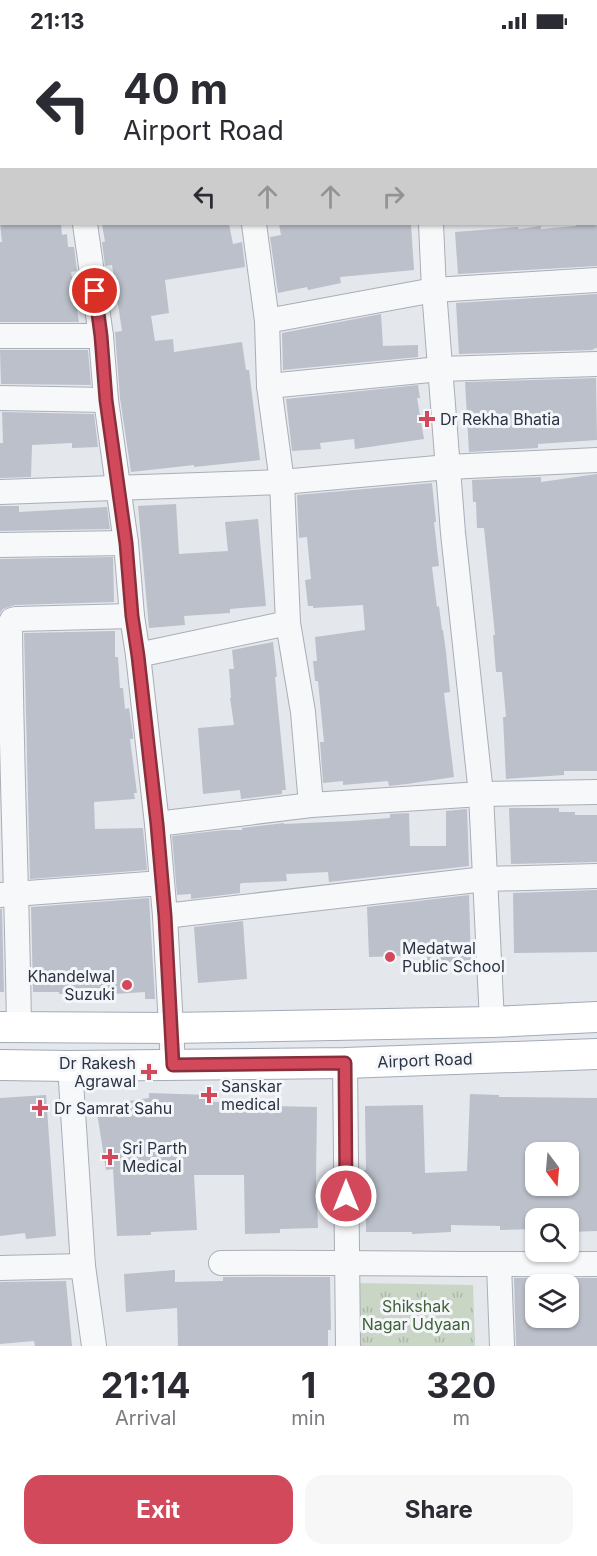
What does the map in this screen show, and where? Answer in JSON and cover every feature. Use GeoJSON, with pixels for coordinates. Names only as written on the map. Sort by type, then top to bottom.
{"type":"FeatureCollection","features":[{"type":"Feature","properties":{"kind":"main road"},"geometry":{"type":"LineString","coordinates":[[9,1027],[171,1028],[492,1022],[597,1017]]}},
{"type":"Feature","properties":{"kind":"main road","name":"Airport Road"},"geometry":{"type":"LineString","coordinates":[[0,1065],[345,1063],[597,1054]]}},
{"type":"Feature","properties":{"kind":"street"},"geometry":{"type":"LineString","coordinates":[[85,225],[126,543],[132,616],[157,824],[165,916],[173,1065]]}},
{"type":"Feature","properties":{"kind":"street"},"geometry":{"type":"LineString","coordinates":[[254,225],[267,321],[269,386],[282,482],[288,623],[303,712],[311,805]]}},
{"type":"Feature","properties":{"kind":"street"},"geometry":{"type":"LineString","coordinates":[[431,225],[434,291],[455,553],[481,794],[492,1022]]}},
{"type":"Feature","properties":{"kind":"street"},"geometry":{"type":"LineString","coordinates":[[267,321],[434,291],[597,280]]}},
{"type":"Feature","properties":{"kind":"street"},"geometry":{"type":"LineString","coordinates":[[0,336],[101,336]]}},
{"type":"Feature","properties":{"kind":"street"},"geometry":{"type":"LineString","coordinates":[[269,386],[440,369],[597,364]]}},
{"type":"Feature","properties":{"kind":"street"},"geometry":{"type":"LineString","coordinates":[[0,399],[106,400]]}},
{"type":"Feature","properties":{"kind":"street"},"geometry":{"type":"LineString","coordinates":[[0,492],[282,482],[448,467],[597,460]]}},
{"type":"Feature","properties":{"kind":"street"},"geometry":{"type":"LineString","coordinates":[[0,545],[126,543]]}},
{"type":"Feature","properties":{"kind":"street"},"geometry":{"type":"LineString","coordinates":[[9,1027],[6,671],[10,624],[12,620],[132,616]]}},
{"type":"Feature","properties":{"kind":"street"},"geometry":{"type":"LineString","coordinates":[[138,656],[288,623]]}},
{"type":"Feature","properties":{"kind":"street"},"geometry":{"type":"LineString","coordinates":[[157,824],[311,805],[481,794],[597,792]]}},
{"type":"Feature","properties":{"kind":"street"},"geometry":{"type":"LineString","coordinates":[[165,916],[485,879],[597,876]]}},
{"type":"Feature","properties":{"kind":"street"},"geometry":{"type":"LineString","coordinates":[[9,895],[162,883]]}},
{"type":"Feature","properties":{"kind":"street"},"geometry":{"type":"LineString","coordinates":[[345,1063],[348,1346]]}},
{"type":"Feature","properties":{"kind":"street"},"geometry":{"type":"LineString","coordinates":[[70,1066],[83,1266],[94,1346]]}},
{"type":"Feature","properties":{"kind":"street"},"geometry":{"type":"LineString","coordinates":[[221,1263],[597,1264]]}},
{"type":"Feature","properties":{"kind":"street"},"geometry":{"type":"LineString","coordinates":[[500,1265],[502,1346]]}},
{"type":"Feature","properties":{"kind":"street"},"geometry":{"type":"LineString","coordinates":[[0,1268],[83,1266]]}},
{"type":"Feature","properties":{"kind":"green space","name":"Shikshak Nagar Udyaan"},"geometry":{"type":"Polygon","coordinates":[[[356,1283],[473,1285],[475,1346],[358,1346],[356,1283]]]}},
{"type":"Feature","properties":{"kind":"building"},"geometry":{"type":"Polygon","coordinates":[[[0,225],[61,225],[62,235],[67,234],[68,247],[74,247],[77,271],[71,272],[79,322],[0,322],[0,242],[2,242],[0,225]]]}},
{"type":"Feature","properties":{"kind":"building"},"geometry":{"type":"Polygon","coordinates":[[[102,225],[229,225],[233,244],[242,242],[245,267],[165,280],[169,313],[151,316],[155,341],[173,339],[174,352],[242,342],[246,370],[249,370],[260,460],[131,472],[120,398],[115,332],[122,331],[112,265],[105,266],[102,242],[105,242],[102,225]]]}},
{"type":"Feature","properties":{"kind":"building"},"geometry":{"type":"Polygon","coordinates":[[[279,225],[411,225],[414,270],[340,277],[341,283],[278,293],[270,237],[281,235],[279,225]]]}},
{"type":"Feature","properties":{"kind":"building"},"geometry":{"type":"Polygon","coordinates":[[[597,225],[597,266],[458,274],[455,232],[518,227],[519,229],[541,226],[541,229],[597,225]]]}},
{"type":"Feature","properties":{"kind":"building"},"geometry":{"type":"Polygon","coordinates":[[[597,294],[597,348],[593,350],[459,354],[456,303],[597,294]]]}},
{"type":"Feature","properties":{"kind":"building"},"geometry":{"type":"Polygon","coordinates":[[[381,314],[383,346],[418,345],[418,357],[283,370],[282,333],[381,314]]]}},
{"type":"Feature","properties":{"kind":"building"},"geometry":{"type":"Polygon","coordinates":[[[0,350],[88,350],[91,385],[1,384],[0,350]]]}},
{"type":"Feature","properties":{"kind":"building"},"geometry":{"type":"Polygon","coordinates":[[[596,378],[597,440],[538,444],[538,448],[469,452],[465,382],[596,378]]]}},
{"type":"Feature","properties":{"kind":"building"},"geometry":{"type":"Polygon","coordinates":[[[418,385],[420,398],[417,398],[424,439],[355,449],[354,439],[320,443],[321,449],[292,451],[286,399],[418,385]]]}},
{"type":"Feature","properties":{"kind":"building"},"geometry":{"type":"Polygon","coordinates":[[[2,412],[94,414],[98,447],[72,448],[72,443],[32,445],[31,477],[0,478],[0,443],[3,443],[2,412]]]}},
{"type":"Feature","properties":{"kind":"building"},"geometry":{"type":"Polygon","coordinates":[[[597,474],[597,771],[564,771],[564,775],[506,779],[503,717],[506,717],[502,672],[496,672],[493,635],[495,635],[484,528],[477,528],[472,480],[541,477],[541,482],[597,474]]]}},
{"type":"Feature","properties":{"kind":"building"},"geometry":{"type":"Polygon","coordinates":[[[432,483],[439,566],[432,567],[446,652],[450,692],[444,693],[454,777],[389,786],[388,781],[343,785],[343,781],[323,783],[320,742],[324,742],[318,681],[315,681],[313,661],[317,661],[315,637],[365,630],[363,605],[313,608],[313,606],[308,606],[305,580],[311,579],[307,537],[299,538],[297,495],[432,483]]]}},
{"type":"Feature","properties":{"kind":"building"},"geometry":{"type":"Polygon","coordinates":[[[176,504],[179,554],[228,551],[225,522],[258,519],[266,606],[230,609],[230,613],[184,616],[185,625],[149,628],[138,506],[176,504]]]}},
{"type":"Feature","properties":{"kind":"building"},"geometry":{"type":"Polygon","coordinates":[[[0,506],[19,506],[19,512],[107,507],[110,529],[0,531],[0,506]]]}},
{"type":"Feature","properties":{"kind":"building"},"geometry":{"type":"Polygon","coordinates":[[[113,557],[114,602],[15,605],[3,609],[0,613],[0,559],[113,557]]]}},
{"type":"Feature","properties":{"kind":"building"},"geometry":{"type":"Polygon","coordinates":[[[115,631],[115,657],[118,657],[120,688],[123,688],[125,709],[129,708],[133,735],[133,739],[130,739],[137,793],[134,793],[135,799],[94,802],[95,829],[143,828],[147,870],[30,879],[24,633],[115,631]]]}},
{"type":"Feature","properties":{"kind":"building"},"geometry":{"type":"Polygon","coordinates":[[[273,642],[286,790],[282,790],[282,794],[241,799],[240,790],[203,794],[198,728],[234,725],[229,669],[234,669],[232,650],[273,642]]]}},
{"type":"Feature","properties":{"kind":"building"},"geometry":{"type":"Polygon","coordinates":[[[509,808],[559,808],[559,812],[575,812],[575,815],[597,815],[597,862],[511,864],[509,808]]]}},
{"type":"Feature","properties":{"kind":"building"},"geometry":{"type":"Polygon","coordinates":[[[467,809],[469,866],[329,882],[328,872],[286,874],[287,881],[242,883],[240,893],[191,899],[191,894],[177,895],[172,836],[242,830],[242,828],[284,823],[390,818],[390,814],[409,813],[410,846],[446,846],[446,811],[467,809]]]}},
{"type":"Feature","properties":{"kind":"building"},"geometry":{"type":"Polygon","coordinates":[[[597,890],[597,952],[514,953],[513,893],[597,890]]]}},
{"type":"Feature","properties":{"kind":"building"},"geometry":{"type":"Polygon","coordinates":[[[469,895],[471,961],[427,963],[427,955],[369,957],[367,907],[469,895]]]}},
{"type":"Feature","properties":{"kind":"building"},"geometry":{"type":"Polygon","coordinates":[[[149,898],[155,999],[145,999],[145,992],[59,994],[59,992],[33,992],[31,907],[149,898]]]}},
{"type":"Feature","properties":{"kind":"building"},"geometry":{"type":"Polygon","coordinates":[[[0,909],[2,909],[4,992],[0,992],[0,909]]]}},
{"type":"Feature","properties":{"kind":"building"},"geometry":{"type":"Polygon","coordinates":[[[243,921],[247,979],[198,983],[194,927],[243,921]]]}},
{"type":"Feature","properties":{"kind":"building"},"geometry":{"type":"Polygon","coordinates":[[[149,1093],[210,1095],[210,1102],[272,1101],[272,1106],[317,1107],[318,1228],[280,1229],[280,1233],[245,1234],[244,1175],[194,1175],[197,1230],[117,1236],[113,1169],[106,1170],[96,1106],[149,1098],[149,1093]]]}},
{"type":"Feature","properties":{"kind":"building"},"geometry":{"type":"Polygon","coordinates":[[[470,1094],[499,1095],[499,1097],[597,1098],[597,1231],[579,1232],[579,1208],[525,1208],[525,1229],[500,1230],[500,1226],[451,1225],[451,1232],[412,1234],[412,1232],[366,1232],[365,1106],[423,1105],[425,1173],[467,1171],[470,1094]]]}},
{"type":"Feature","properties":{"kind":"building"},"geometry":{"type":"Polygon","coordinates":[[[46,1095],[56,1236],[26,1239],[25,1233],[0,1236],[0,1098],[46,1095]]]}},
{"type":"Feature","properties":{"kind":"building"},"geometry":{"type":"Polygon","coordinates":[[[175,1270],[175,1282],[223,1281],[223,1277],[330,1277],[331,1330],[328,1330],[328,1346],[178,1346],[177,1308],[126,1312],[124,1274],[175,1270]]]}},
{"type":"Feature","properties":{"kind":"building"},"geometry":{"type":"Polygon","coordinates":[[[514,1278],[525,1278],[525,1328],[579,1328],[579,1278],[597,1278],[597,1346],[516,1346],[514,1278]]]}},
{"type":"Feature","properties":{"kind":"building"},"geometry":{"type":"Polygon","coordinates":[[[66,1281],[72,1346],[35,1346],[34,1341],[0,1344],[0,1282],[66,1281]]]}},
{"type":"Feature","properties":{"kind":"place","name":"Dr Rekha Bhatia"},"geometry":{"type":"Point","coordinates":[427,419]}},
{"type":"Feature","properties":{"kind":"place","name":"Medatwal Public School"},"geometry":{"type":"Point","coordinates":[390,957]}},
{"type":"Feature","properties":{"kind":"place","name":"Khandelwal Suzuki"},"geometry":{"type":"Point","coordinates":[127,985]}},
{"type":"Feature","properties":{"kind":"place","name":"Dr Rakesh Agrawal"},"geometry":{"type":"Point","coordinates":[149,1072]}},
{"type":"Feature","properties":{"kind":"place","name":"Sanskar medical"},"geometry":{"type":"Point","coordinates":[209,1095]}},
{"type":"Feature","properties":{"kind":"place","name":"Dr Samrat Sahu"},"geometry":{"type":"Point","coordinates":[40,1108]}},
{"type":"Feature","properties":{"kind":"place","name":"Sri Parth Medical"},"geometry":{"type":"Point","coordinates":[110,1157]}},
{"type":"Feature","properties":{"kind":"route"},"geometry":{"type":"LineString","coordinates":[[95,291],[157,824],[165,916],[173,1065],[345,1063],[346,1196]]}}]}
